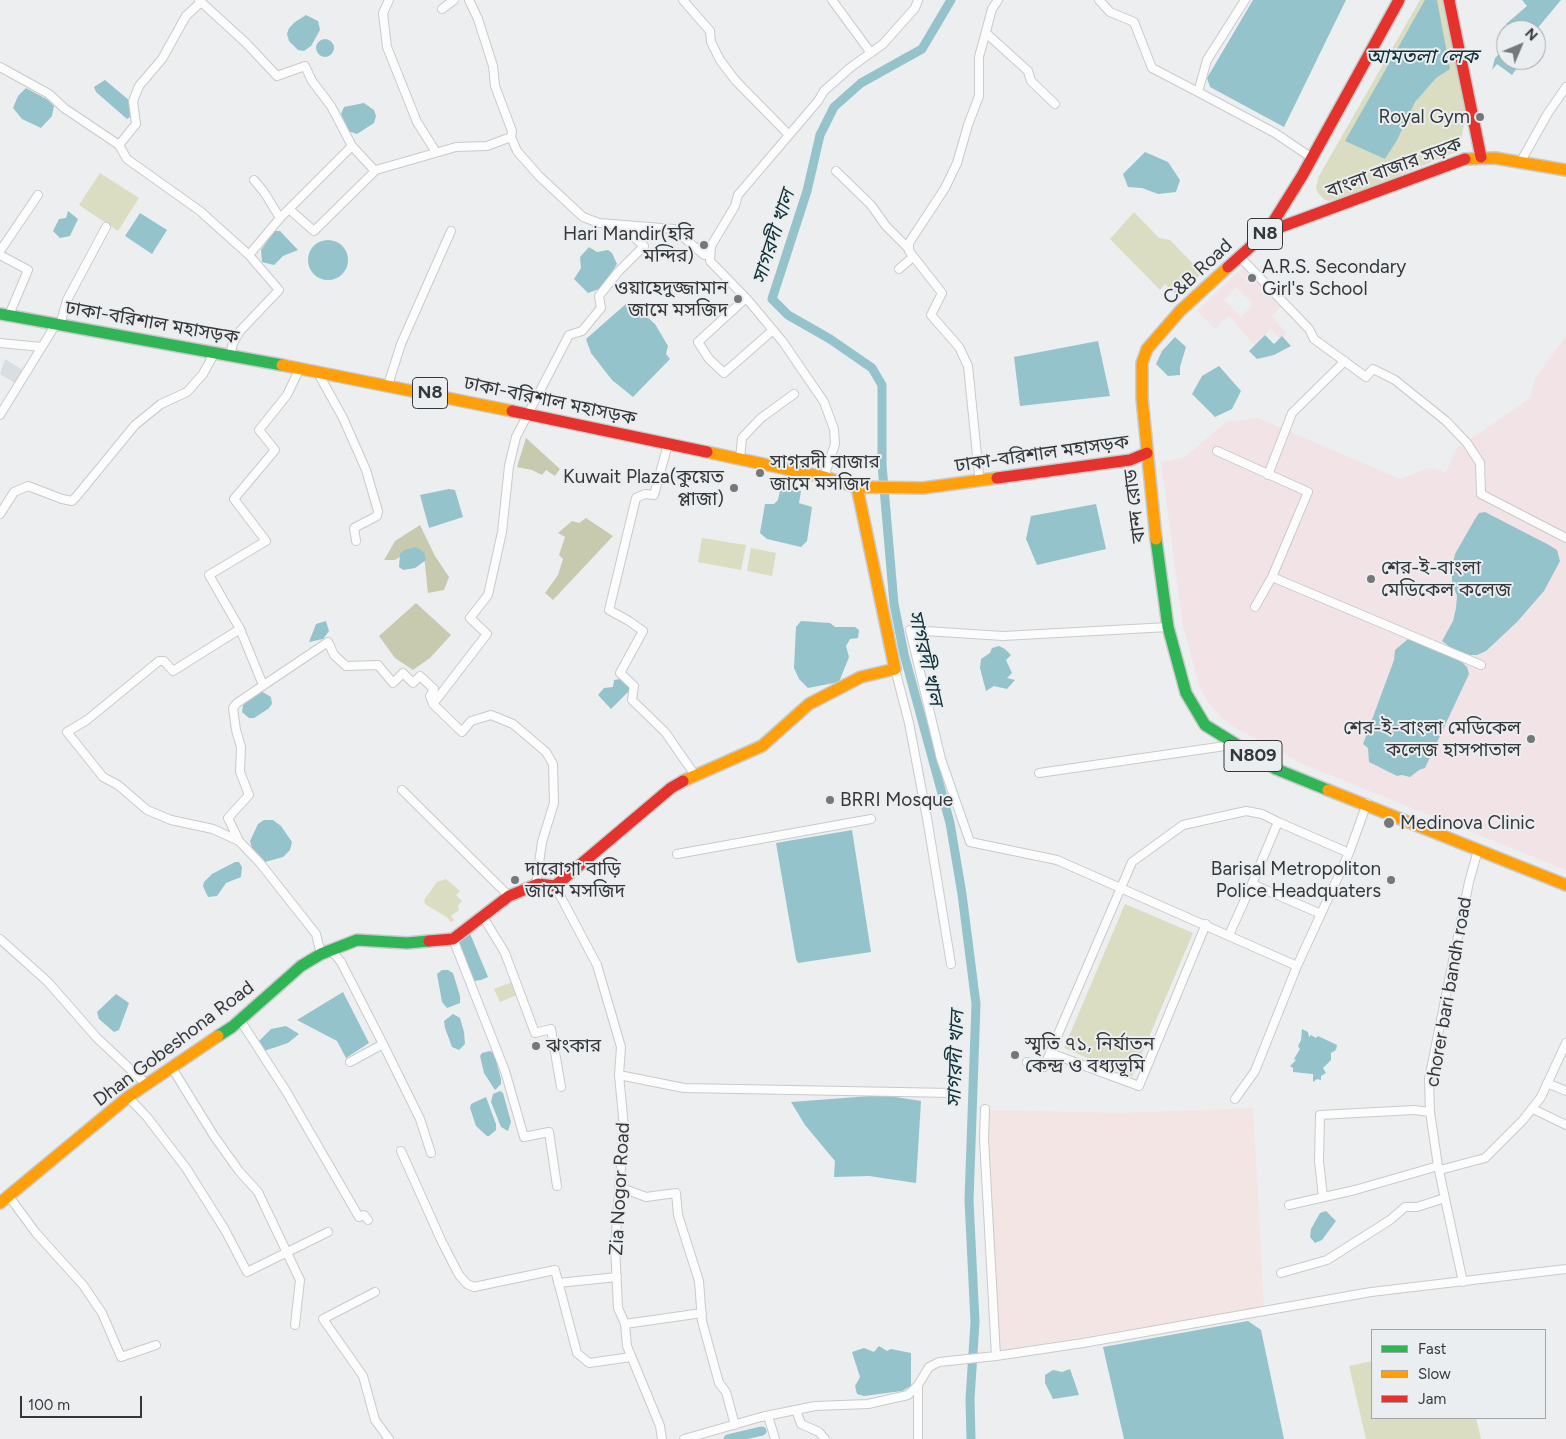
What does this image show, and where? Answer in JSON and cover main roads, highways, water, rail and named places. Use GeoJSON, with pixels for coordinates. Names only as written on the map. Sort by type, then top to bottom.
{"type":"FeatureCollection","features":[{"type":"Feature","properties":{"kind":"main road","name":"C&B Road"},"geometry":{"type":"LineString","coordinates":[[1147,453],[1142,364],[1147,349],[1180,311],[1267,232],[1312,158],[1399,0]]}},
{"type":"Feature","properties":{"kind":"main road"},"geometry":{"type":"LineString","coordinates":[[1449,0],[1480,157]]}},
{"type":"Feature","properties":{"kind":"main road","name":"বাংলা বাজার সড়ক"},"geometry":{"type":"LineString","coordinates":[[1267,232],[1357,200],[1448,163],[1480,157],[1521,161],[1566,170]]}},
{"type":"Feature","properties":{"kind":"main road","name":"ঢাকা-বরিশাল মহাসড়ক"},"geometry":{"type":"LineString","coordinates":[[4,315],[388,385],[824,477],[856,487]]}},
{"type":"Feature","properties":{"kind":"main road","name":"ঢাকা-বরিশাল মহাসড়ক"},"geometry":{"type":"LineString","coordinates":[[915,486],[923,482],[1147,453]]}},
{"type":"Feature","properties":{"kind":"main road","name":"ঢাকা-বরিশাল মহাসড়ক"},"geometry":{"type":"LineString","coordinates":[[915,486],[923,488],[1130,460],[1147,453]]}},
{"type":"Feature","properties":{"kind":"main road","name":"বান্দ রোড"},"geometry":{"type":"LineString","coordinates":[[1147,453],[1168,628],[1186,693],[1196,713],[1205,725],[1234,745],[1276,768],[1566,876]]}},
{"type":"Feature","properties":{"kind":"main road","name":"বান্দ রোড"},"geometry":{"type":"LineString","coordinates":[[1147,453],[1164,540],[1176,627],[1194,693],[1200,706],[1218,724],[1252,748],[1368,802],[1478,850],[1566,885]]}},
{"type":"Feature","properties":{"kind":"main road"},"geometry":{"type":"LineString","coordinates":[[856,487],[915,486]]}},
{"type":"Feature","properties":{"kind":"main road","name":"Dhan Gobeshona Road"},"geometry":{"type":"LineString","coordinates":[[4,1199],[145,1083],[172,1068],[198,1047],[240,1020],[301,966],[326,952],[357,940],[407,943],[452,939],[509,896],[536,885],[555,886],[670,788],[762,746],[809,704],[861,678],[895,669],[856,487]]}},
{"type":"Feature","properties":{"kind":"water"},"geometry":{"type":"Polygon","coordinates":[[[1253,0],[1346,0],[1284,127],[1210,87],[1207,78],[1253,0]]]}},
{"type":"Feature","properties":{"kind":"water","name":"আমতলা লেক"},"geometry":{"type":"Polygon","coordinates":[[[1425,0],[1437,0],[1450,69],[1436,78],[1415,102],[1397,140],[1385,159],[1345,141],[1425,0]]]}},
{"type":"Feature","properties":{"kind":"water"},"geometry":{"type":"Polygon","coordinates":[[[1522,0],[1561,0],[1544,20],[1511,20],[1527,6],[1522,0]]]}},
{"type":"Feature","properties":{"kind":"water"},"geometry":{"type":"Polygon","coordinates":[[[306,15],[318,21],[320,30],[311,46],[304,51],[298,50],[289,41],[287,34],[289,28],[295,22],[306,15]]]}},
{"type":"Feature","properties":{"kind":"water"},"geometry":{"type":"Polygon","coordinates":[[[325,39],[331,42],[334,48],[331,54],[325,57],[319,54],[316,48],[319,42],[325,39]]]}},
{"type":"Feature","properties":{"kind":"water"},"geometry":{"type":"Polygon","coordinates":[[[1495,58],[1496,65],[1492,70],[1495,58]]]}},
{"type":"Feature","properties":{"kind":"water"},"geometry":{"type":"Polygon","coordinates":[[[1505,70],[1516,70],[1512,75],[1505,70]]]}},
{"type":"Feature","properties":{"kind":"water"},"geometry":{"type":"Polygon","coordinates":[[[105,80],[130,101],[130,117],[127,119],[96,92],[94,87],[105,80]]]}},
{"type":"Feature","properties":{"kind":"water"},"geometry":{"type":"Polygon","coordinates":[[[26,88],[48,100],[54,106],[52,116],[41,128],[22,119],[13,108],[18,96],[26,88]]]}},
{"type":"Feature","properties":{"kind":"water"},"geometry":{"type":"Polygon","coordinates":[[[364,103],[374,110],[376,116],[374,123],[357,134],[348,131],[341,114],[344,107],[364,103]]]}},
{"type":"Feature","properties":{"kind":"water"},"geometry":{"type":"Polygon","coordinates":[[[1145,152],[1168,162],[1180,180],[1176,192],[1158,194],[1142,188],[1128,187],[1123,174],[1145,152]]]}},
{"type":"Feature","properties":{"kind":"water"},"geometry":{"type":"Polygon","coordinates":[[[68,211],[78,219],[70,236],[60,238],[53,231],[59,219],[66,218],[68,211]]]}},
{"type":"Feature","properties":{"kind":"water"},"geometry":{"type":"Polygon","coordinates":[[[140,213],[167,230],[152,254],[125,236],[140,213]]]}},
{"type":"Feature","properties":{"kind":"water"},"geometry":{"type":"Polygon","coordinates":[[[274,231],[280,231],[298,250],[283,256],[274,265],[262,262],[261,250],[274,231]]]}},
{"type":"Feature","properties":{"kind":"water"},"geometry":{"type":"Polygon","coordinates":[[[324,240],[332,240],[339,243],[345,249],[348,260],[345,271],[339,277],[332,280],[324,280],[317,277],[311,271],[308,264],[308,256],[311,249],[317,243],[324,240]]]}},
{"type":"Feature","properties":{"kind":"water"},"geometry":{"type":"Polygon","coordinates":[[[589,247],[597,252],[608,250],[612,253],[617,264],[602,288],[588,293],[574,279],[581,268],[580,257],[589,247]]]}},
{"type":"Feature","properties":{"kind":"water"},"geometry":{"type":"Polygon","coordinates":[[[627,303],[633,304],[655,324],[668,346],[666,354],[670,359],[633,397],[612,380],[591,353],[586,339],[627,303]]]}},
{"type":"Feature","properties":{"kind":"water"},"geometry":{"type":"Polygon","coordinates":[[[1265,335],[1274,344],[1282,336],[1291,346],[1274,355],[1257,359],[1249,351],[1265,335]]]}},
{"type":"Feature","properties":{"kind":"water"},"geometry":{"type":"Polygon","coordinates":[[[1175,337],[1186,347],[1180,367],[1180,375],[1168,376],[1156,364],[1162,351],[1175,337]]]}},
{"type":"Feature","properties":{"kind":"water"},"geometry":{"type":"Polygon","coordinates":[[[1098,341],[1110,396],[1020,406],[1014,357],[1098,341]]]}},
{"type":"Feature","properties":{"kind":"water"},"geometry":{"type":"Polygon","coordinates":[[[1219,366],[1241,391],[1232,409],[1215,417],[1192,394],[1202,376],[1219,366]]]}},
{"type":"Feature","properties":{"kind":"water"},"geometry":{"type":"Polygon","coordinates":[[[781,486],[801,491],[799,503],[812,507],[807,541],[801,547],[767,539],[760,533],[765,504],[774,504],[778,500],[781,486]]]}},
{"type":"Feature","properties":{"kind":"water"},"geometry":{"type":"Polygon","coordinates":[[[449,489],[455,490],[463,517],[429,528],[420,495],[449,489]]]}},
{"type":"Feature","properties":{"kind":"water"},"geometry":{"type":"Polygon","coordinates":[[[1096,504],[1106,549],[1037,565],[1026,539],[1031,516],[1096,504]]]}},
{"type":"Feature","properties":{"kind":"water"},"geometry":{"type":"Polygon","coordinates":[[[1485,512],[1557,550],[1560,561],[1544,591],[1517,622],[1486,651],[1477,655],[1470,655],[1454,650],[1442,641],[1453,621],[1456,608],[1457,596],[1452,582],[1452,567],[1455,554],[1479,513],[1485,512]]]}},
{"type":"Feature","properties":{"kind":"water"},"geometry":{"type":"Polygon","coordinates":[[[416,547],[424,552],[426,560],[415,568],[403,570],[399,567],[400,554],[404,550],[416,547]]]}},
{"type":"Feature","properties":{"kind":"water"},"geometry":{"type":"Polygon","coordinates":[[[326,621],[329,631],[323,639],[309,642],[316,624],[326,621]]]}},
{"type":"Feature","properties":{"kind":"water"},"geometry":{"type":"Polygon","coordinates":[[[801,621],[830,623],[835,627],[855,627],[859,630],[858,638],[850,639],[846,646],[849,657],[839,682],[808,688],[799,679],[794,668],[796,627],[801,621]]]}},
{"type":"Feature","properties":{"kind":"water"},"geometry":{"type":"Polygon","coordinates":[[[1408,639],[1461,661],[1467,667],[1469,674],[1425,768],[1410,777],[1397,776],[1369,762],[1368,748],[1363,744],[1394,660],[1395,650],[1408,639]]]}},
{"type":"Feature","properties":{"kind":"water"},"geometry":{"type":"Polygon","coordinates":[[[999,646],[1011,655],[1006,660],[1012,673],[1007,678],[1015,680],[1007,689],[994,686],[986,691],[980,668],[981,659],[990,653],[992,648],[999,646]]]}},
{"type":"Feature","properties":{"kind":"water"},"geometry":{"type":"Polygon","coordinates":[[[620,679],[631,689],[611,709],[598,695],[604,688],[613,687],[614,680],[620,679]]]}},
{"type":"Feature","properties":{"kind":"water"},"geometry":{"type":"Polygon","coordinates":[[[261,691],[271,697],[272,704],[254,718],[249,718],[242,712],[243,705],[261,691]]]}},
{"type":"Feature","properties":{"kind":"water"},"geometry":{"type":"Polygon","coordinates":[[[264,820],[273,820],[281,826],[292,842],[290,850],[283,857],[265,862],[254,855],[250,841],[258,824],[264,820]]]}},
{"type":"Feature","properties":{"kind":"water"},"geometry":{"type":"Polygon","coordinates":[[[852,830],[871,952],[798,963],[776,843],[852,830]]]}},
{"type":"Feature","properties":{"kind":"water"},"geometry":{"type":"Polygon","coordinates":[[[235,862],[239,862],[242,867],[241,877],[226,883],[217,896],[208,897],[203,886],[204,882],[212,874],[235,862]]]}},
{"type":"Feature","properties":{"kind":"water"},"geometry":{"type":"Polygon","coordinates":[[[469,931],[488,977],[481,980],[474,981],[458,939],[469,931]]]}},
{"type":"Feature","properties":{"kind":"water"},"geometry":{"type":"Polygon","coordinates":[[[442,970],[448,970],[453,973],[460,996],[460,1003],[447,1008],[442,1002],[437,974],[442,970]]]}},
{"type":"Feature","properties":{"kind":"water"},"geometry":{"type":"Polygon","coordinates":[[[343,992],[369,1043],[346,1058],[337,1041],[297,1020],[343,992]]]}},
{"type":"Feature","properties":{"kind":"water"},"geometry":{"type":"Polygon","coordinates":[[[116,994],[129,1003],[119,1030],[114,1032],[99,1019],[97,1012],[116,994]]]}},
{"type":"Feature","properties":{"kind":"water"},"geometry":{"type":"Polygon","coordinates":[[[453,1014],[460,1018],[464,1032],[465,1044],[459,1050],[452,1047],[445,1028],[444,1021],[453,1014]]]}},
{"type":"Feature","properties":{"kind":"water"},"geometry":{"type":"Polygon","coordinates":[[[286,1026],[299,1034],[288,1043],[264,1051],[259,1041],[271,1029],[286,1026]]]}},
{"type":"Feature","properties":{"kind":"water"},"geometry":{"type":"Polygon","coordinates":[[[1302,1029],[1308,1032],[1309,1037],[1311,1035],[1316,1038],[1318,1036],[1337,1045],[1336,1050],[1331,1053],[1331,1060],[1323,1068],[1326,1073],[1321,1076],[1321,1080],[1317,1079],[1313,1082],[1313,1074],[1293,1072],[1293,1068],[1290,1066],[1296,1060],[1294,1059],[1300,1049],[1298,1046],[1301,1040],[1302,1029]]]}},
{"type":"Feature","properties":{"kind":"water"},"geometry":{"type":"Polygon","coordinates":[[[490,1051],[494,1053],[501,1079],[501,1084],[495,1090],[484,1073],[480,1056],[482,1053],[490,1051]]]}},
{"type":"Feature","properties":{"kind":"water"},"geometry":{"type":"Polygon","coordinates":[[[500,1091],[503,1093],[511,1122],[508,1131],[501,1127],[491,1102],[493,1094],[500,1091]]]}},
{"type":"Feature","properties":{"kind":"water"},"geometry":{"type":"Polygon","coordinates":[[[883,1095],[921,1101],[916,1183],[869,1176],[834,1177],[835,1161],[805,1125],[791,1102],[883,1095]]]}},
{"type":"Feature","properties":{"kind":"water"},"geometry":{"type":"Polygon","coordinates":[[[486,1097],[496,1124],[496,1130],[489,1136],[476,1126],[470,1108],[471,1104],[486,1097]]]}},
{"type":"Feature","properties":{"kind":"water"},"geometry":{"type":"Polygon","coordinates":[[[1326,1211],[1336,1221],[1322,1240],[1315,1243],[1310,1237],[1311,1229],[1320,1213],[1326,1211]]]}},
{"type":"Feature","properties":{"kind":"water"},"geometry":{"type":"Polygon","coordinates":[[[1248,1321],[1261,1330],[1284,1439],[1124,1439],[1103,1347],[1248,1321]]]}},
{"type":"Feature","properties":{"kind":"water"},"geometry":{"type":"Polygon","coordinates":[[[879,1346],[887,1351],[891,1349],[911,1353],[911,1386],[902,1391],[864,1396],[857,1394],[855,1386],[860,1377],[852,1352],[864,1348],[874,1352],[879,1346]]]}},
{"type":"Feature","properties":{"kind":"water"},"geometry":{"type":"Polygon","coordinates":[[[1070,1369],[1079,1395],[1053,1399],[1045,1383],[1045,1375],[1053,1370],[1062,1372],[1070,1369]]]}},
{"type":"Feature","properties":{"kind":"waterway","name":"সাগরদী খাল"},"geometry":{"type":"LineString","coordinates":[[951,0],[922,49],[861,83],[834,107],[820,135],[807,191],[772,299],[788,315],[830,339],[872,368],[882,385],[882,465],[894,604],[904,654],[950,823],[962,894],[976,1004],[969,1200],[975,1322],[970,1399],[971,1439]]}},
{"type":"Feature","properties":{"kind":"waterway"},"geometry":{"type":"LineString","coordinates":[[728,1439],[762,1431]]}},
{"type":"Feature","properties":{"kind":"place","name":"Royal Gym"},"geometry":{"type":"Point","coordinates":[1480,117]}},
{"type":"Feature","properties":{"kind":"place","name":"Hari Mandir(হরি মন্দির)"},"geometry":{"type":"Point","coordinates":[704,245]}},
{"type":"Feature","properties":{"kind":"place","name":"A.R.S. Secondary Girl's School"},"geometry":{"type":"Point","coordinates":[1252,278]}},
{"type":"Feature","properties":{"kind":"place","name":"ওয়াহেদুজ্জামান জামে মসজিদ"},"geometry":{"type":"Point","coordinates":[738,299]}},
{"type":"Feature","properties":{"kind":"place","name":"সাগরদী বাজার জামে মসজিদ"},"geometry":{"type":"Point","coordinates":[760,473]}},
{"type":"Feature","properties":{"kind":"place","name":"Kuwait Plaza(কুয়েত প্লাজা)"},"geometry":{"type":"Point","coordinates":[734,488]}},
{"type":"Feature","properties":{"kind":"place","name":"শের-ই-বাংলা মেডিকেল কলেজ"},"geometry":{"type":"Point","coordinates":[1371,579]}},
{"type":"Feature","properties":{"kind":"place","name":"শের-ই-বাংলা মেডিকেল কলেজ হাসপাতাল"},"geometry":{"type":"Point","coordinates":[1531,739]}},
{"type":"Feature","properties":{"kind":"place","name":"BRRI Mosque"},"geometry":{"type":"Point","coordinates":[830,800]}},
{"type":"Feature","properties":{"kind":"place","name":"Medinova Clinic"},"geometry":{"type":"Point","coordinates":[1389,823]}},
{"type":"Feature","properties":{"kind":"place","name":"দারোগা বাড়ি জামে মসজিদ"},"geometry":{"type":"Point","coordinates":[515,880]}},
{"type":"Feature","properties":{"kind":"place","name":"Barisal Metropoliton Police Headquaters"},"geometry":{"type":"Point","coordinates":[1391,880]}},
{"type":"Feature","properties":{"kind":"place","name":"ঝংকার"},"geometry":{"type":"Point","coordinates":[536,1046]}},
{"type":"Feature","properties":{"kind":"place","name":"স্মৃতি ৭১, নির্যাতন কেন্দ্র ও বধ্যভূমি"},"geometry":{"type":"Point","coordinates":[1015,1055]}}]}
